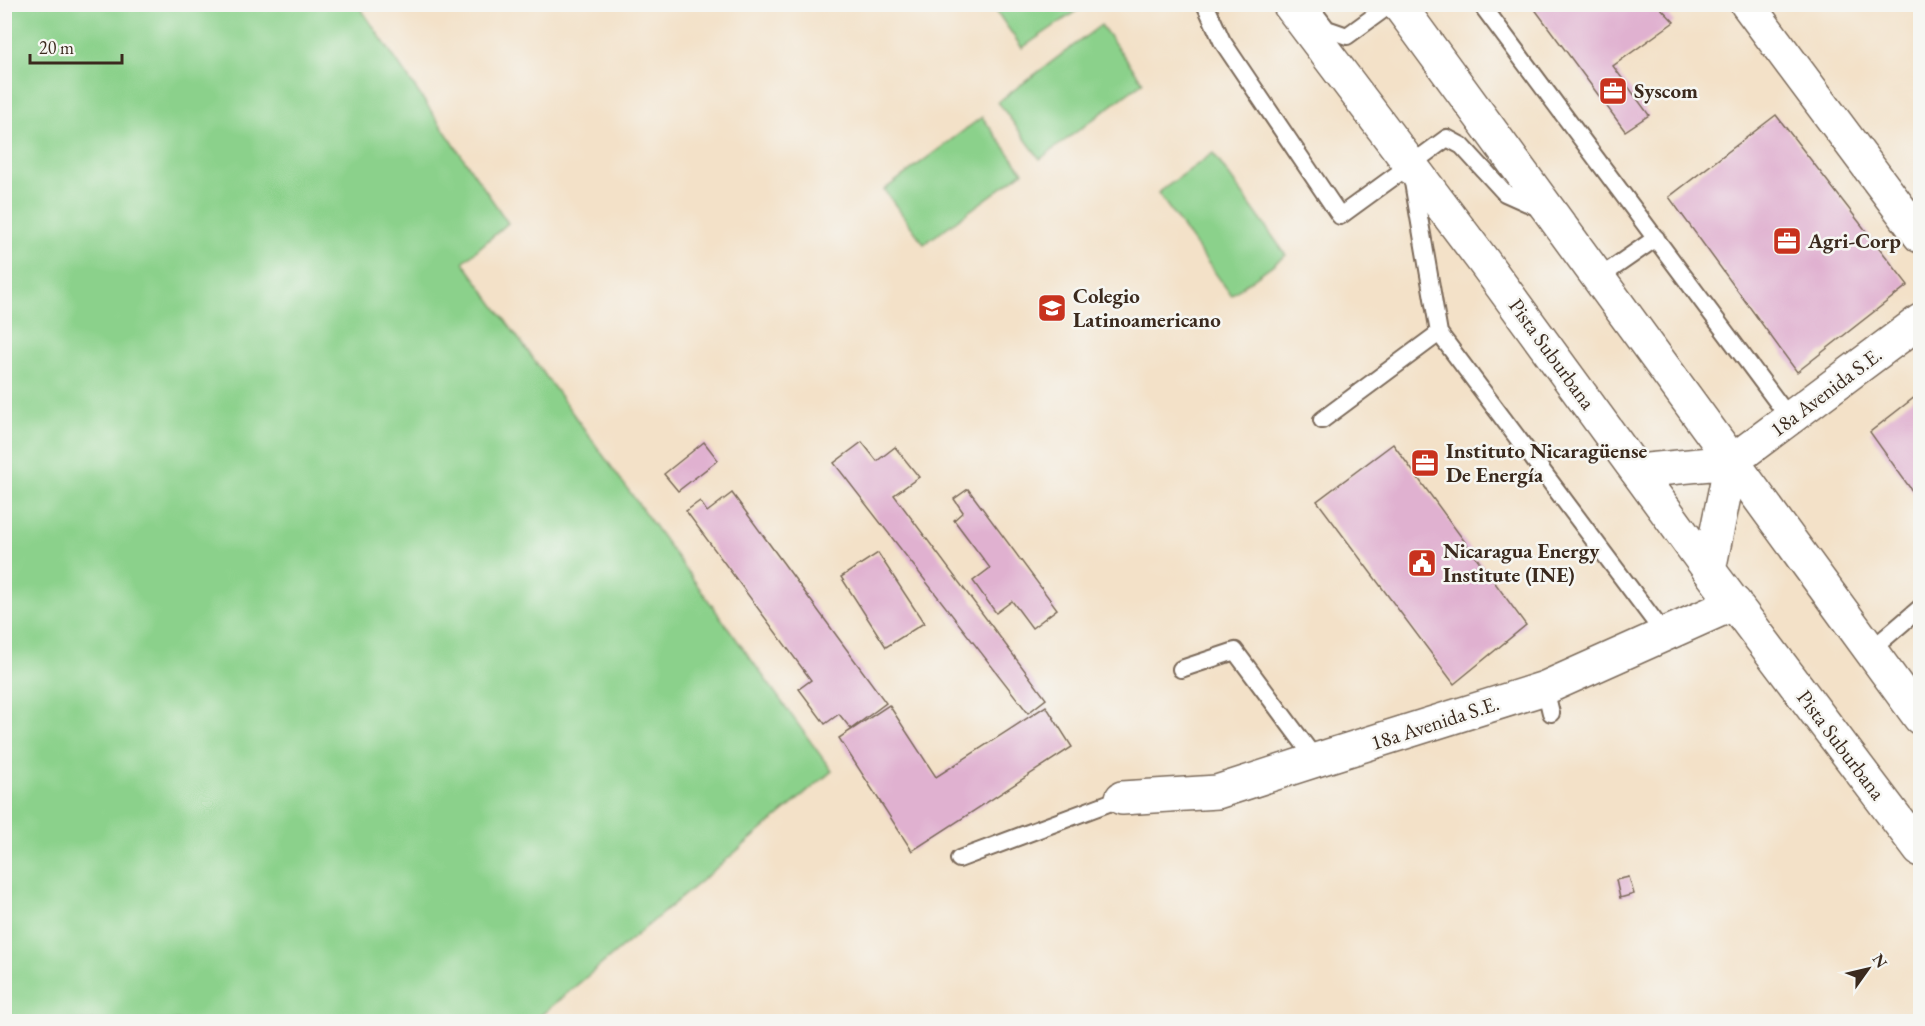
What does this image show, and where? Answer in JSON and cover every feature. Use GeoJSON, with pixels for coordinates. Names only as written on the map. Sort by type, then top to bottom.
{"type":"FeatureCollection","features":[{"type":"Feature","properties":{"kind":"main road","name":"Pista Suburbana"},"geometry":{"type":"LineString","coordinates":[[1288,4],[1484,262],[1710,570],[1920,850]]}},
{"type":"Feature","properties":{"kind":"main road"},"geometry":{"type":"LineString","coordinates":[[1398,4],[1600,277],[1731,462],[1920,718]]}},
{"type":"Feature","properties":{"kind":"main road"},"geometry":{"type":"LineString","coordinates":[[1747,4],[1920,236]]}},
{"type":"Feature","properties":{"kind":"main road","name":"18a Avenida S.E."},"geometry":{"type":"LineString","coordinates":[[1731,462],[1920,321]]}},
{"type":"Feature","properties":{"kind":"main road"},"geometry":{"type":"LineString","coordinates":[[1637,471],[1731,462]]}},
{"type":"Feature","properties":{"kind":"main road"},"geometry":{"type":"LineString","coordinates":[[1710,570],[1731,462]]}},
{"type":"Feature","properties":{"kind":"main road","name":"18a Avenida S.E."},"geometry":{"type":"LineString","coordinates":[[1122,798],[1217,792],[1316,760],[1548,700],[1665,635],[1735,603]]}},
{"type":"Feature","properties":{"kind":"lane"},"geometry":{"type":"LineString","coordinates":[[1205,4],[1222,41],[1340,216],[1447,138],[1462,146],[1504,193],[1553,214]]}},
{"type":"Feature","properties":{"kind":"lane"},"geometry":{"type":"LineString","coordinates":[[1308,4],[1327,28],[1347,36],[1391,4]]}},
{"type":"Feature","properties":{"kind":"lane"},"geometry":{"type":"LineString","coordinates":[[1481,4],[1790,419]]}},
{"type":"Feature","properties":{"kind":"lane"},"geometry":{"type":"LineString","coordinates":[[1410,165],[1439,333],[1665,635]]}},
{"type":"Feature","properties":{"kind":"lane"},"geometry":{"type":"LineString","coordinates":[[1600,277],[1656,238]]}},
{"type":"Feature","properties":{"kind":"lane"},"geometry":{"type":"LineString","coordinates":[[1322,420],[1439,333]]}},
{"type":"Feature","properties":{"kind":"lane"},"geometry":{"type":"LineString","coordinates":[[1870,651],[1920,610]]}},
{"type":"Feature","properties":{"kind":"lane"},"geometry":{"type":"LineString","coordinates":[[1181,669],[1235,651],[1316,760]]}},
{"type":"Feature","properties":{"kind":"lane"},"geometry":{"type":"LineString","coordinates":[[959,860],[1122,798]]}},
{"type":"Feature","properties":{"kind":"green space"},"geometry":{"type":"Polygon","coordinates":[[[5,4],[366,5],[361,9],[508,223],[463,262],[832,771],[534,1021],[5,1021],[5,4]]]}},
{"type":"Feature","properties":{"kind":"green space"},"geometry":{"type":"Polygon","coordinates":[[[992,5],[1085,5],[1022,48],[992,5]]]}},
{"type":"Feature","properties":{"kind":"green space"},"geometry":{"type":"Polygon","coordinates":[[[1101,25],[1143,82],[1040,159],[998,102],[1101,25]]]}},
{"type":"Feature","properties":{"kind":"green space"},"geometry":{"type":"Polygon","coordinates":[[[982,117],[1023,172],[924,244],[884,190],[982,117]]]}},
{"type":"Feature","properties":{"kind":"green space"},"geometry":{"type":"Polygon","coordinates":[[[1213,153],[1286,255],[1231,295],[1158,193],[1213,153]]]}},
{"type":"Feature","properties":{"kind":"building","name":"Syscom"},"geometry":{"type":"Polygon","coordinates":[[[1531,4],[1657,4],[1674,22],[1613,66],[1649,115],[1625,131],[1531,4]]]}},
{"type":"Feature","properties":{"kind":"building","name":"Agri-Corp"},"geometry":{"type":"Polygon","coordinates":[[[1776,115],[1908,285],[1797,372],[1669,197],[1776,115]]]}},
{"type":"Feature","properties":{"kind":"building"},"geometry":{"type":"Polygon","coordinates":[[[1920,393],[1920,502],[1870,432],[1920,393]]]}},
{"type":"Feature","properties":{"kind":"building"},"geometry":{"type":"Polygon","coordinates":[[[704,442],[718,460],[678,491],[664,474],[704,442]]]}},
{"type":"Feature","properties":{"kind":"building"},"geometry":{"type":"Polygon","coordinates":[[[862,442],[877,461],[895,447],[919,477],[894,495],[1046,699],[1028,713],[834,463],[862,442]]]}},
{"type":"Feature","properties":{"kind":"building","name":"Nicaragua Energy Institute (INE)"},"geometry":{"type":"Polygon","coordinates":[[[1393,444],[1526,625],[1454,684],[1317,501],[1393,444]]]}},
{"type":"Feature","properties":{"kind":"building"},"geometry":{"type":"Polygon","coordinates":[[[968,489],[1057,609],[1032,628],[1012,601],[996,613],[973,581],[990,568],[954,520],[963,512],[954,499],[968,489]]]}},
{"type":"Feature","properties":{"kind":"building"},"geometry":{"type":"Polygon","coordinates":[[[732,493],[886,703],[851,729],[839,714],[825,724],[799,689],[811,680],[686,511],[700,501],[707,512],[732,493]]]}},
{"type":"Feature","properties":{"kind":"building"},"geometry":{"type":"Polygon","coordinates":[[[878,553],[924,623],[886,647],[841,577],[878,553]]]}},
{"type":"Feature","properties":{"kind":"building"},"geometry":{"type":"Polygon","coordinates":[[[889,705],[936,777],[1046,706],[1072,747],[912,851],[839,738],[889,705]]]}},
{"type":"Feature","properties":{"kind":"building"},"geometry":{"type":"Polygon","coordinates":[[[1629,877],[1634,894],[1620,898],[1616,880],[1629,877]]]}},
{"type":"Feature","properties":{"kind":"place","name":"Syscom"},"geometry":{"type":"Point","coordinates":[1613,91]}},
{"type":"Feature","properties":{"kind":"place","name":"Agri-Corp"},"geometry":{"type":"Point","coordinates":[1787,241]}},
{"type":"Feature","properties":{"kind":"place","name":"Colegio Latinoamericano"},"geometry":{"type":"Point","coordinates":[1052,308]}},
{"type":"Feature","properties":{"kind":"place","name":"Instituto Nicaragüense De Energía"},"geometry":{"type":"Point","coordinates":[1425,463]}},
{"type":"Feature","properties":{"kind":"place","name":"Nicaragua Energy Institute (INE)"},"geometry":{"type":"Point","coordinates":[1422,563]}}]}
